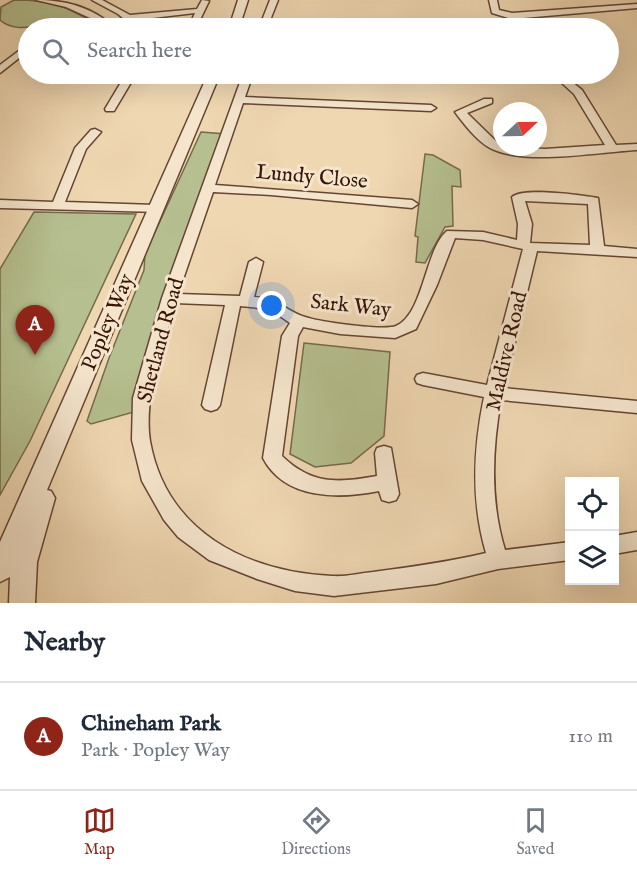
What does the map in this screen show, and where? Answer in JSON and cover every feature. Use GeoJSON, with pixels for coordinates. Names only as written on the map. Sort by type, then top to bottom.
{"type":"FeatureCollection","features":[{"type":"Feature","properties":{"kind":"street"},"geometry":{"type":"LineString","coordinates":[[40,0],[74,7],[96,18]]}},
{"type":"Feature","properties":{"kind":"street"},"geometry":{"type":"LineString","coordinates":[[101,2],[115,0]]}},
{"type":"Feature","properties":{"kind":"street"},"geometry":{"type":"LineString","coordinates":[[237,18],[243,0]]}},
{"type":"Feature","properties":{"kind":"street"},"geometry":{"type":"LineString","coordinates":[[267,18],[274,0]]}},
{"type":"Feature","properties":{"kind":"street"},"geometry":{"type":"LineString","coordinates":[[493,0],[495,11],[512,16],[637,6]]}},
{"type":"Feature","properties":{"kind":"street"},"geometry":{"type":"LineString","coordinates":[[196,18],[205,1]]}},
{"type":"Feature","properties":{"kind":"street"},"geometry":{"type":"LineString","coordinates":[[101,2],[130,18],[168,9],[199,11]]}},
{"type":"Feature","properties":{"kind":"street"},"geometry":{"type":"LineString","coordinates":[[0,70],[18,55]]}},
{"type":"Feature","properties":{"kind":"street"},"geometry":{"type":"LineString","coordinates":[[110,109],[125,84]]}},
{"type":"Feature","properties":{"kind":"street","name":"Popley Way"},"geometry":{"type":"LineString","coordinates":[[0,571],[210,84]]}},
{"type":"Feature","properties":{"kind":"street","name":"Shetland Road"},"geometry":{"type":"LineString","coordinates":[[244,84],[170,298],[142,398],[141,440],[152,481],[185,531],[216,554],[256,570],[295,581],[334,586],[436,574],[498,560],[565,552]]}},
{"type":"Feature","properties":{"kind":"street"},"geometry":{"type":"LineString","coordinates":[[569,84],[578,92],[612,147]]}},
{"type":"Feature","properties":{"kind":"street"},"geometry":{"type":"LineString","coordinates":[[238,100],[436,108]]}},
{"type":"Feature","properties":{"kind":"street"},"geometry":{"type":"LineString","coordinates":[[488,101],[460,112],[482,136],[497,147],[521,152],[637,147]]}},
{"type":"Feature","properties":{"kind":"street"},"geometry":{"type":"LineString","coordinates":[[58,205],[81,148],[95,132]]}},
{"type":"Feature","properties":{"kind":"street","name":"Lundy Close"},"geometry":{"type":"LineString","coordinates":[[208,188],[413,203]]}},
{"type":"Feature","properties":{"kind":"street","name":"Maldive Road"},"geometry":{"type":"LineString","coordinates":[[498,560],[490,536],[483,464],[494,393],[527,245],[525,224],[518,197],[559,197],[594,201],[597,249]]}},
{"type":"Feature","properties":{"kind":"street"},"geometry":{"type":"LineString","coordinates":[[0,204],[155,209]]}},
{"type":"Feature","properties":{"kind":"street","name":"Sark Way"},"geometry":{"type":"LineString","coordinates":[[292,317],[340,329],[395,333],[411,325],[430,285],[447,238],[452,234],[483,236],[527,245]]}},
{"type":"Feature","properties":{"kind":"street"},"geometry":{"type":"LineString","coordinates":[[527,245],[637,253]]}},
{"type":"Feature","properties":{"kind":"street"},"geometry":{"type":"LineString","coordinates":[[211,405],[239,301],[256,262]]}},
{"type":"Feature","properties":{"kind":"street"},"geometry":{"type":"LineString","coordinates":[[170,298],[261,302],[275,306],[292,317],[272,458],[286,474],[315,488],[388,488],[384,453]]}},
{"type":"Feature","properties":{"kind":"street"},"geometry":{"type":"LineString","coordinates":[[423,379],[494,393],[637,406]]}},
{"type":"Feature","properties":{"kind":"street"},"geometry":{"type":"LineString","coordinates":[[22,603],[21,579],[28,540],[49,479],[46,464]]}},
{"type":"Feature","properties":{"kind":"street"},"geometry":{"type":"LineString","coordinates":[[619,544],[637,541]]}},
{"type":"Feature","properties":{"kind":"green space"},"geometry":{"type":"Polygon","coordinates":[[[14,0],[40,1],[60,6],[86,18],[18,18],[18,28],[13,27],[0,20],[1,7],[14,0]]]}},
{"type":"Feature","properties":{"kind":"green space"},"geometry":{"type":"Polygon","coordinates":[[[201,132],[226,134],[141,410],[91,424],[87,421],[144,270],[145,254],[201,132]]]}},
{"type":"Feature","properties":{"kind":"green space"},"geometry":{"type":"Polygon","coordinates":[[[425,154],[433,155],[460,170],[461,187],[452,186],[453,226],[445,227],[425,263],[416,262],[418,237],[415,236],[425,154]]]}},
{"type":"Feature","properties":{"kind":"green space"},"geometry":{"type":"Polygon","coordinates":[[[34,212],[136,214],[30,441],[0,495],[0,269],[34,212]]]}},
{"type":"Feature","properties":{"kind":"green space"},"geometry":{"type":"Polygon","coordinates":[[[304,343],[390,352],[384,436],[351,463],[315,467],[290,454],[304,343]]]}},
{"type":"Feature","properties":{"kind":"place","name":"Chineham Park"},"geometry":{"type":"Point","coordinates":[35,355]}}]}
